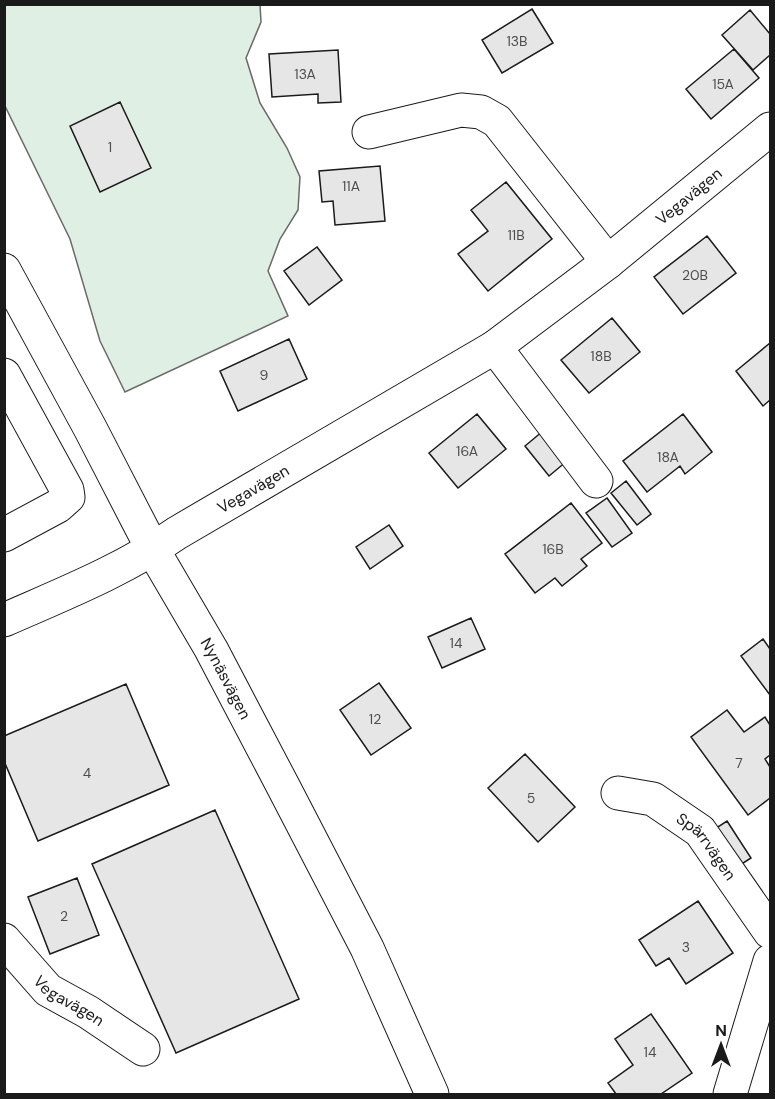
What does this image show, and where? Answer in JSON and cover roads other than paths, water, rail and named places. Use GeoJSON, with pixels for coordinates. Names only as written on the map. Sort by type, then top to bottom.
{"type":"FeatureCollection","features":[{"type":"Feature","properties":{"kind":"street"},"geometry":{"type":"LineString","coordinates":[[369,132],[461,110],[481,112],[497,121],[608,262]]}},
{"type":"Feature","properties":{"kind":"street","name":"Vegavägen"},"geometry":{"type":"LineString","coordinates":[[7,615],[115,570],[153,550],[177,533],[495,347],[608,262],[771,129]]}},
{"type":"Feature","properties":{"kind":"street","name":"Nynäsvägen"},"geometry":{"type":"LineString","coordinates":[[4,270],[153,550],[211,649],[295,808],[366,948],[432,1095]]}},
{"type":"Feature","properties":{"kind":"street"},"geometry":{"type":"LineString","coordinates":[[495,347],[596,482]]}},
{"type":"Feature","properties":{"kind":"street"},"geometry":{"type":"LineString","coordinates":[[4,375],[67,490],[68,497],[58,506],[4,535]]}},
{"type":"Feature","properties":{"kind":"street","name":"Spärrvägen"},"geometry":{"type":"LineString","coordinates":[[618,793],[653,799],[700,831],[771,932]]}},
{"type":"Feature","properties":{"kind":"street","name":"Vegavägen"},"geometry":{"type":"LineString","coordinates":[[4,940],[48,990],[88,1012],[143,1049]]}},
{"type":"Feature","properties":{"kind":"street"},"geometry":{"type":"LineString","coordinates":[[730,1095],[771,961]]}}]}
